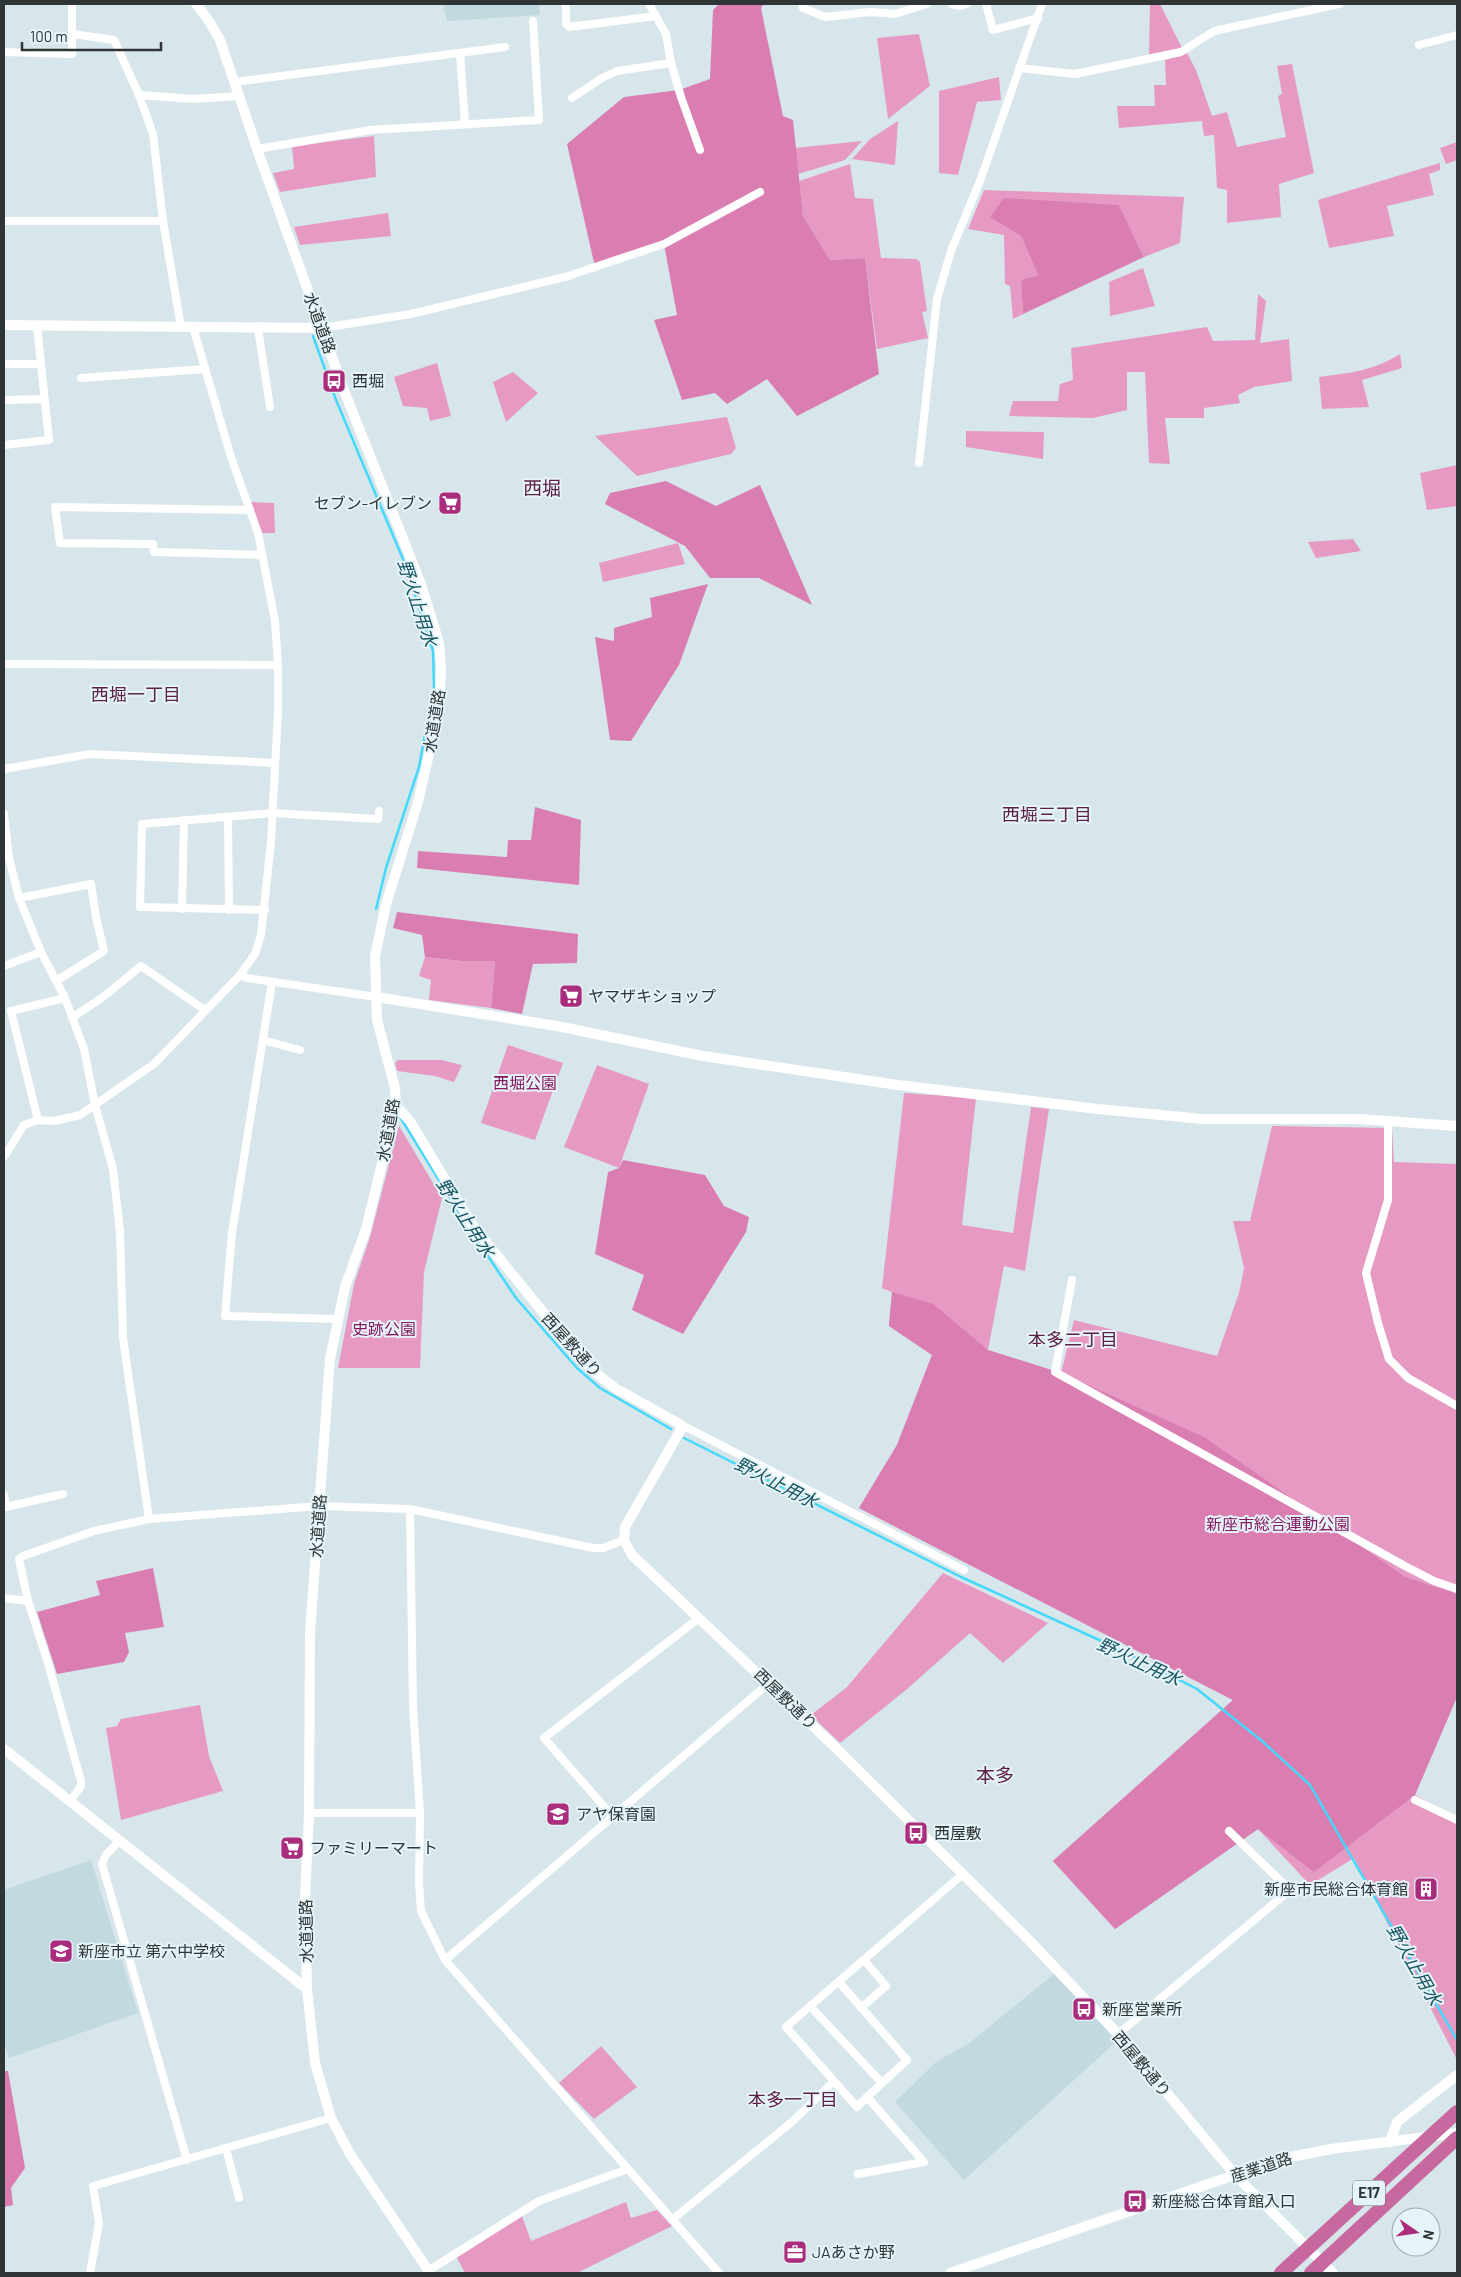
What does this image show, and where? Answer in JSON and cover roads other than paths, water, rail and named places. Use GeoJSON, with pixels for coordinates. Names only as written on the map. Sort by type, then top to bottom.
{"type":"FeatureCollection","features":[{"type":"Feature","properties":{"kind":"highway","name":"E17"},"geometry":{"type":"LineString","coordinates":[[1280,2273],[1457,2112]]}},
{"type":"Feature","properties":{"kind":"highway","name":"E17"},"geometry":{"type":"LineString","coordinates":[[1310,2273],[1457,2138]]}},
{"type":"Feature","properties":{"kind":"street"},"geometry":{"type":"LineString","coordinates":[[4,52],[72,54],[72,4]]}},
{"type":"Feature","properties":{"kind":"street","name":"水道道路"},"geometry":{"type":"LineString","coordinates":[[196,4],[215,30],[322,328],[430,611],[439,643],[442,667],[438,706],[426,770],[377,940],[375,956],[376,996],[382,1040],[395,1088],[396,1106],[370,1214],[350,1270],[330,1359],[310,1632],[309,1813],[305,1899],[307,1989],[315,2063],[331,2118],[350,2154],[429,2272]]}},
{"type":"Feature","properties":{"kind":"street"},"geometry":{"type":"LineString","coordinates":[[566,4],[566,24],[569,27],[656,16]]}},
{"type":"Feature","properties":{"kind":"street"},"geometry":{"type":"LineString","coordinates":[[649,4],[666,34],[670,62],[700,150]]}},
{"type":"Feature","properties":{"kind":"street"},"geometry":{"type":"LineString","coordinates":[[802,4],[803,8],[825,17],[870,12],[895,14],[928,4]]}},
{"type":"Feature","properties":{"kind":"street"},"geometry":{"type":"LineString","coordinates":[[952,4],[960,6],[967,4]]}},
{"type":"Feature","properties":{"kind":"street"},"geometry":{"type":"LineString","coordinates":[[986,4],[993,30],[1038,18]]}},
{"type":"Feature","properties":{"kind":"street"},"geometry":{"type":"LineString","coordinates":[[919,463],[937,299],[951,251],[980,181],[1042,4]]}},
{"type":"Feature","properties":{"kind":"street"},"geometry":{"type":"LineString","coordinates":[[1019,68],[1074,74],[1181,52],[1214,31],[1339,4]]}},
{"type":"Feature","properties":{"kind":"street"},"geometry":{"type":"LineString","coordinates":[[257,149],[372,130],[539,120],[533,21]]}},
{"type":"Feature","properties":{"kind":"street"},"geometry":{"type":"LineString","coordinates":[[72,34],[114,40],[139,95],[153,134],[163,221],[181,327]]}},
{"type":"Feature","properties":{"kind":"street"},"geometry":{"type":"LineString","coordinates":[[1419,45],[1457,35]]}},
{"type":"Feature","properties":{"kind":"street"},"geometry":{"type":"LineString","coordinates":[[234,82],[505,47]]}},
{"type":"Feature","properties":{"kind":"street"},"geometry":{"type":"LineString","coordinates":[[460,53],[464,124]]}},
{"type":"Feature","properties":{"kind":"street"},"geometry":{"type":"LineString","coordinates":[[572,98],[602,78],[617,71],[670,62]]}},
{"type":"Feature","properties":{"kind":"street"},"geometry":{"type":"LineString","coordinates":[[139,95],[192,98],[239,96]]}},
{"type":"Feature","properties":{"kind":"street"},"geometry":{"type":"LineString","coordinates":[[4,325],[322,328],[411,314],[565,277],[664,244],[760,192]]}},
{"type":"Feature","properties":{"kind":"street"},"geometry":{"type":"LineString","coordinates":[[4,221],[163,221]]}},
{"type":"Feature","properties":{"kind":"street"},"geometry":{"type":"LineString","coordinates":[[4,445],[49,440],[37,326]]}},
{"type":"Feature","properties":{"kind":"street"},"geometry":{"type":"LineString","coordinates":[[4,1156],[24,1125],[38,1120],[54,1121],[80,1116],[154,1064],[240,975],[255,954],[261,935],[265,910],[276,763],[278,665],[275,621],[258,532],[231,456],[193,327]]}},
{"type":"Feature","properties":{"kind":"street"},"geometry":{"type":"LineString","coordinates":[[258,328],[270,407]]}},
{"type":"Feature","properties":{"kind":"street"},"geometry":{"type":"LineString","coordinates":[[4,364],[40,364]]}},
{"type":"Feature","properties":{"kind":"street"},"geometry":{"type":"LineString","coordinates":[[81,378],[205,369]]}},
{"type":"Feature","properties":{"kind":"street"},"geometry":{"type":"LineString","coordinates":[[4,400],[44,399]]}},
{"type":"Feature","properties":{"kind":"street"},"geometry":{"type":"LineString","coordinates":[[250,510],[55,507],[60,543],[153,544],[154,552],[262,555]]}},
{"type":"Feature","properties":{"kind":"street"},"geometry":{"type":"LineString","coordinates":[[4,664],[278,665]]}},
{"type":"Feature","properties":{"kind":"street"},"geometry":{"type":"LineString","coordinates":[[4,769],[90,754],[276,763]]}},
{"type":"Feature","properties":{"kind":"street"},"geometry":{"type":"LineString","coordinates":[[265,910],[140,907],[142,824],[273,813],[378,819],[379,810]]}},
{"type":"Feature","properties":{"kind":"street"},"geometry":{"type":"LineString","coordinates":[[4,814],[6,859],[19,898],[41,952],[73,1017],[84,1049],[113,1169],[120,1232],[123,1338],[149,1519]]}},
{"type":"Feature","properties":{"kind":"street"},"geometry":{"type":"LineString","coordinates":[[228,817],[229,910]]}},
{"type":"Feature","properties":{"kind":"street"},"geometry":{"type":"LineString","coordinates":[[182,909],[184,820]]}},
{"type":"Feature","properties":{"kind":"street"},"geometry":{"type":"LineString","coordinates":[[19,898],[91,884],[104,951],[56,981]]}},
{"type":"Feature","properties":{"kind":"street"},"geometry":{"type":"LineString","coordinates":[[4,966],[41,952]]}},
{"type":"Feature","properties":{"kind":"street"},"geometry":{"type":"LineString","coordinates":[[73,1017],[103,997],[141,966],[205,1010]]}},
{"type":"Feature","properties":{"kind":"street"},"geometry":{"type":"LineString","coordinates":[[240,975],[247,978],[376,996],[557,1026],[703,1056],[898,1084],[1203,1120],[1359,1119],[1457,1126]]}},
{"type":"Feature","properties":{"kind":"street"},"geometry":{"type":"LineString","coordinates":[[272,982],[232,1233],[225,1316],[338,1319]]}},
{"type":"Feature","properties":{"kind":"street"},"geometry":{"type":"LineString","coordinates":[[38,1120],[8,1012],[65,998]]}},
{"type":"Feature","properties":{"kind":"street"},"geometry":{"type":"LineString","coordinates":[[263,1040],[300,1050]]}},
{"type":"Feature","properties":{"kind":"street","name":"西屋敷通り"},"geometry":{"type":"LineString","coordinates":[[396,1106],[410,1121],[473,1226],[577,1354],[597,1374],[615,1388],[680,1424]]}},
{"type":"Feature","properties":{"kind":"street"},"geometry":{"type":"LineString","coordinates":[[1388,1121],[1388,1200],[1366,1273],[1378,1323],[1389,1359],[1408,1378],[1457,1406]]}},
{"type":"Feature","properties":{"kind":"street"},"geometry":{"type":"LineString","coordinates":[[1072,1280],[1055,1372],[1412,1570],[1434,1581],[1457,1589]]}},
{"type":"Feature","properties":{"kind":"street"},"geometry":{"type":"LineString","coordinates":[[70,1802],[81,1786],[81,1781],[48,1663],[28,1601],[19,1559],[94,1531],[149,1519],[319,1506],[410,1509],[593,1548],[603,1548],[624,1540],[623,1534],[630,1517],[680,1431],[680,1424],[964,1570]]}},
{"type":"Feature","properties":{"kind":"street"},"geometry":{"type":"LineString","coordinates":[[4,1495],[6,1507],[63,1494]]}},
{"type":"Feature","properties":{"kind":"street"},"geometry":{"type":"LineString","coordinates":[[410,1509],[413,1707],[420,1812],[419,1883],[421,1911],[445,1960],[719,2273]]}},
{"type":"Feature","properties":{"kind":"street","name":"西屋敷通り"},"geometry":{"type":"LineString","coordinates":[[624,1540],[632,1555],[769,1683],[1032,1943],[1118,2034],[1235,2175],[1332,2273]]}},
{"type":"Feature","properties":{"kind":"street"},"geometry":{"type":"LineString","coordinates":[[4,1598],[28,1601]]}},
{"type":"Feature","properties":{"kind":"street"},"geometry":{"type":"LineString","coordinates":[[614,1818],[544,1738],[699,1618]]}},
{"type":"Feature","properties":{"kind":"street"},"geometry":{"type":"LineString","coordinates":[[445,1960],[614,1818],[769,1683]]}},
{"type":"Feature","properties":{"kind":"street"},"geometry":{"type":"LineString","coordinates":[[4,1749],[307,1989]]}},
{"type":"Feature","properties":{"kind":"street"},"geometry":{"type":"LineString","coordinates":[[1415,1800],[1457,1820]]}},
{"type":"Feature","properties":{"kind":"street"},"geometry":{"type":"LineString","coordinates":[[309,1813],[420,1812]]}},
{"type":"Feature","properties":{"kind":"street"},"geometry":{"type":"LineString","coordinates":[[1118,2034],[1290,1890],[1229,1831]]}},
{"type":"Feature","properties":{"kind":"street"},"geometry":{"type":"LineString","coordinates":[[119,1841],[106,1855],[102,1864],[187,2160]]}},
{"type":"Feature","properties":{"kind":"street"},"geometry":{"type":"LineString","coordinates":[[839,1982],[907,2060],[857,2107],[786,2027],[963,1874]]}},
{"type":"Feature","properties":{"kind":"street"},"geometry":{"type":"LineString","coordinates":[[862,2008],[886,1986],[864,1960]]}},
{"type":"Feature","properties":{"kind":"street"},"geometry":{"type":"LineString","coordinates":[[810,2006],[882,2083]]}},
{"type":"Feature","properties":{"kind":"street"},"geometry":{"type":"LineString","coordinates":[[1390,2142],[1394,2128],[1402,2117],[1457,2076]]}},
{"type":"Feature","properties":{"kind":"street"},"geometry":{"type":"LineString","coordinates":[[672,2219],[793,2121],[833,2082]]}},
{"type":"Feature","properties":{"kind":"street"},"geometry":{"type":"LineString","coordinates":[[858,2174],[924,2162],[868,2097]]}},
{"type":"Feature","properties":{"kind":"street"},"geometry":{"type":"LineString","coordinates":[[90,2273],[99,2223],[93,2186],[331,2118]]}},
{"type":"Feature","properties":{"kind":"street","name":"産業道路"},"geometry":{"type":"LineString","coordinates":[[950,2273],[1281,2159],[1310,2153],[1457,2133]]}},
{"type":"Feature","properties":{"kind":"street"},"geometry":{"type":"LineString","coordinates":[[226,2149],[239,2198]]}},
{"type":"Feature","properties":{"kind":"street"},"geometry":{"type":"LineString","coordinates":[[429,2272],[538,2201],[628,2169]]}},
{"type":"Feature","properties":{"kind":"waterway","name":"野火止用水"},"geometry":{"type":"LineString","coordinates":[[313,336],[336,400],[405,564],[433,651],[434,686],[419,767],[386,868],[376,909]]}},
{"type":"Feature","properties":{"kind":"waterway","name":"野火止用水"},"geometry":{"type":"LineString","coordinates":[[400,1117],[465,1222]]}},
{"type":"Feature","properties":{"kind":"waterway","name":"野火止用水"},"geometry":{"type":"LineString","coordinates":[[471,1231],[516,1298],[577,1368],[600,1388],[671,1429]]}},
{"type":"Feature","properties":{"kind":"waterway","name":"野火止用水"},"geometry":{"type":"LineString","coordinates":[[684,1438],[961,1577],[1119,1649],[1197,1689],[1262,1741],[1310,1785],[1457,2040]]}},
{"type":"Feature","properties":{"kind":"place","name":"西堀"},"geometry":{"type":"Point","coordinates":[334,381]}},
{"type":"Feature","properties":{"kind":"place","name":"セブン-イレブン"},"geometry":{"type":"Point","coordinates":[450,503]}},
{"type":"Feature","properties":{"kind":"place","name":"ヤマザキショップ"},"geometry":{"type":"Point","coordinates":[571,996]}},
{"type":"Feature","properties":{"kind":"place","name":"アヤ保育園"},"geometry":{"type":"Point","coordinates":[558,1814]}},
{"type":"Feature","properties":{"kind":"place","name":"西屋敷"},"geometry":{"type":"Point","coordinates":[916,1833]}},
{"type":"Feature","properties":{"kind":"place","name":"ファミリーマート"},"geometry":{"type":"Point","coordinates":[292,1848]}},
{"type":"Feature","properties":{"kind":"place","name":"新座市民総合体育館"},"geometry":{"type":"Point","coordinates":[1426,1889]}},
{"type":"Feature","properties":{"kind":"place","name":"新座市立 第六中学校"},"geometry":{"type":"Point","coordinates":[61,1951]}},
{"type":"Feature","properties":{"kind":"place","name":"新座営業所"},"geometry":{"type":"Point","coordinates":[1084,2009]}},
{"type":"Feature","properties":{"kind":"place","name":"新座総合体育館入口"},"geometry":{"type":"Point","coordinates":[1135,2201]}},
{"type":"Feature","properties":{"kind":"place","name":"JAあさか野"},"geometry":{"type":"Point","coordinates":[795,2252]}},
{"type":"Feature","properties":{"kind":"district","name":"西堀"},"geometry":{"type":"Point","coordinates":[542,488]}},
{"type":"Feature","properties":{"kind":"district","name":"西堀一丁目"},"geometry":{"type":"Point","coordinates":[136,695]}},
{"type":"Feature","properties":{"kind":"district","name":"西堀三丁目"},"geometry":{"type":"Point","coordinates":[1047,815]}},
{"type":"Feature","properties":{"kind":"district","name":"本多二丁目"},"geometry":{"type":"Point","coordinates":[1073,1340]}},
{"type":"Feature","properties":{"kind":"district","name":"本多"},"geometry":{"type":"Point","coordinates":[995,1775]}},
{"type":"Feature","properties":{"kind":"district","name":"本多一丁目"},"geometry":{"type":"Point","coordinates":[793,2100]}},
{"type":"Feature","properties":{"kind":"park label","name":"西堀公園"},"geometry":{"type":"Point","coordinates":[525,1083]}},
{"type":"Feature","properties":{"kind":"park label","name":"史跡公園"},"geometry":{"type":"Point","coordinates":[384,1329]}},
{"type":"Feature","properties":{"kind":"park label","name":"新座市総合運動公園"},"geometry":{"type":"Point","coordinates":[1278,1524]}}]}
